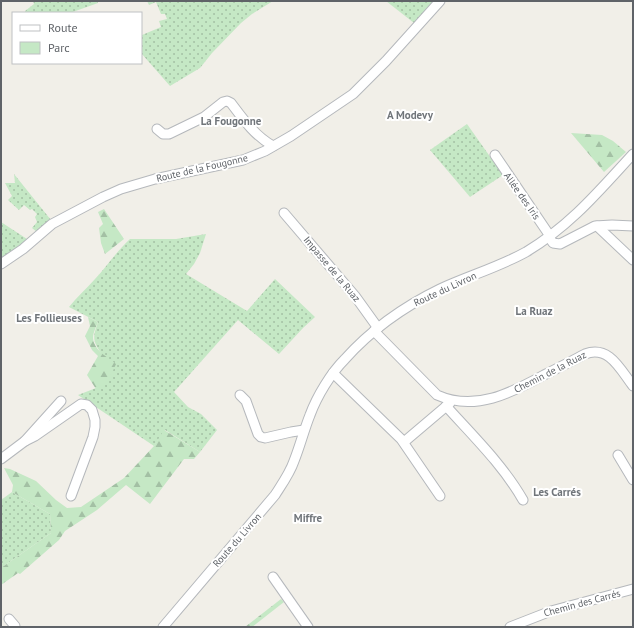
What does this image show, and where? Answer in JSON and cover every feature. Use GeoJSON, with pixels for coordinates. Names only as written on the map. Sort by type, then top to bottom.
{"type":"FeatureCollection","features":[{"type":"Feature","properties":{"kind":"street","name":"Route de la Fougonne"},"geometry":{"type":"LineString","coordinates":[[1,264],[23,249],[52,224],[121,189],[155,179],[242,160],[273,146],[353,94],[386,61],[440,1]]}},
{"type":"Feature","properties":{"kind":"street"},"geometry":{"type":"LineString","coordinates":[[156,129],[163,134],[169,134],[204,117],[223,102],[227,101],[264,142],[273,146]]}},
{"type":"Feature","properties":{"kind":"street","name":"Route du Livron"},"geometry":{"type":"LineString","coordinates":[[163,627],[275,495],[294,462],[314,405],[333,373],[348,355],[376,330],[402,310],[441,289],[491,269],[520,255],[548,238],[575,215],[633,154]]}},
{"type":"Feature","properties":{"kind":"street","name":"Allée des Iris"},"geometry":{"type":"LineString","coordinates":[[495,155],[548,238]]}},
{"type":"Feature","properties":{"kind":"street","name":"Allée des Iris"},"geometry":{"type":"LineString","coordinates":[[505,182],[548,238]]}},
{"type":"Feature","properties":{"kind":"street","name":"Impasse de la Ruaz"},"geometry":{"type":"LineString","coordinates":[[284,213],[355,296],[376,330]]}},
{"type":"Feature","properties":{"kind":"street"},"geometry":{"type":"LineString","coordinates":[[548,238],[555,244],[562,244],[588,229],[597,226],[633,226]]}},
{"type":"Feature","properties":{"kind":"street"},"geometry":{"type":"LineString","coordinates":[[597,226],[633,260]]}},
{"type":"Feature","properties":{"kind":"street","name":"Chemin de la Ruaz"},"geometry":{"type":"LineString","coordinates":[[376,330],[438,395],[450,403],[479,402],[498,397],[517,390],[585,354],[596,351],[606,354],[633,386]]}},
{"type":"Feature","properties":{"kind":"street"},"geometry":{"type":"LineString","coordinates":[[333,373],[404,442],[440,496]]}},
{"type":"Feature","properties":{"kind":"street"},"geometry":{"type":"LineString","coordinates":[[240,395],[246,402],[258,434],[261,437],[265,438],[304,430]]}},
{"type":"Feature","properties":{"kind":"street"},"geometry":{"type":"LineString","coordinates":[[25,441],[61,401]]}},
{"type":"Feature","properties":{"kind":"street"},"geometry":{"type":"LineString","coordinates":[[404,442],[450,403],[494,459],[523,500]]}},
{"type":"Feature","properties":{"kind":"street"},"geometry":{"type":"LineString","coordinates":[[1,459],[25,441],[35,436],[81,404],[86,405],[92,410],[95,420],[93,437],[70,496]]}},
{"type":"Feature","properties":{"kind":"street"},"geometry":{"type":"LineString","coordinates":[[618,455],[633,480]]}},
{"type":"Feature","properties":{"kind":"street"},"geometry":{"type":"LineString","coordinates":[[273,577],[308,627]]}},
{"type":"Feature","properties":{"kind":"street","name":"Chemin des Carrés"},"geometry":{"type":"LineString","coordinates":[[510,627],[551,611],[633,589]]}},
{"type":"Feature","properties":{"kind":"street"},"geometry":{"type":"LineString","coordinates":[[9,618],[15,627]]}},
{"type":"Feature","properties":{"kind":"green space"},"geometry":{"type":"Polygon","coordinates":[[[33,1],[97,1],[98,3],[73,12],[25,12],[34,4],[33,1]]]}},
{"type":"Feature","properties":{"kind":"green space"},"geometry":{"type":"Polygon","coordinates":[[[147,1],[273,1],[241,23],[212,53],[200,68],[170,86],[142,54],[142,35],[161,27],[159,21],[167,19],[165,14],[161,14],[156,2],[149,5],[147,1]]]}},
{"type":"Feature","properties":{"kind":"green space"},"geometry":{"type":"Polygon","coordinates":[[[386,1],[435,1],[435,2],[414,23],[386,1]]]}},
{"type":"Feature","properties":{"kind":"green space"},"geometry":{"type":"Polygon","coordinates":[[[467,124],[503,175],[470,197],[430,150],[467,124]]]}},
{"type":"Feature","properties":{"kind":"green space"},"geometry":{"type":"Polygon","coordinates":[[[571,133],[602,135],[613,141],[626,152],[604,172],[571,133]]]}},
{"type":"Feature","properties":{"kind":"green space"},"geometry":{"type":"Polygon","coordinates":[[[14,174],[51,220],[37,232],[32,228],[37,222],[35,217],[37,214],[32,209],[30,210],[24,205],[19,210],[8,200],[12,196],[5,183],[15,183],[14,174]]]}},
{"type":"Feature","properties":{"kind":"green space"},"geometry":{"type":"Polygon","coordinates":[[[104,209],[124,239],[105,254],[101,243],[99,228],[103,224],[98,212],[104,209]]]}},
{"type":"Feature","properties":{"kind":"green space"},"geometry":{"type":"Polygon","coordinates":[[[1,222],[27,239],[23,244],[1,260],[1,222]]]}},
{"type":"Feature","properties":{"kind":"green space"},"geometry":{"type":"Polygon","coordinates":[[[206,234],[200,253],[186,274],[247,311],[275,279],[315,317],[279,354],[238,320],[174,392],[188,407],[201,414],[217,430],[200,452],[165,430],[154,446],[78,395],[96,388],[101,353],[94,338],[98,322],[69,307],[130,239],[176,239],[206,234]]]}},
{"type":"Feature","properties":{"kind":"green space"},"geometry":{"type":"Polygon","coordinates":[[[88,317],[98,322],[93,338],[98,350],[116,364],[107,383],[96,389],[87,375],[98,356],[92,350],[85,336],[90,326],[88,317]]]}},
{"type":"Feature","properties":{"kind":"green space"},"geometry":{"type":"Polygon","coordinates":[[[164,430],[200,452],[194,459],[184,459],[150,504],[126,485],[97,510],[65,531],[59,540],[20,574],[18,573],[1,585],[1,568],[51,533],[50,514],[12,492],[13,485],[4,468],[10,469],[36,481],[67,508],[81,507],[124,478],[154,446],[164,430]]]}},
{"type":"Feature","properties":{"kind":"green space"},"geometry":{"type":"Polygon","coordinates":[[[12,492],[50,514],[51,533],[1,568],[1,500],[12,492]]]}},
{"type":"Feature","properties":{"kind":"green space"},"geometry":{"type":"Polygon","coordinates":[[[281,599],[284,602],[252,627],[245,627],[281,599]]]}},
{"type":"Feature","properties":{"kind":"district","name":"A Modevy"},"geometry":{"type":"Point","coordinates":[410,115]}},
{"type":"Feature","properties":{"kind":"district","name":"La Fougonne"},"geometry":{"type":"Point","coordinates":[231,121]}},
{"type":"Feature","properties":{"kind":"district","name":"La Ruaz"},"geometry":{"type":"Point","coordinates":[534,311]}},
{"type":"Feature","properties":{"kind":"district","name":"Les Follieuses"},"geometry":{"type":"Point","coordinates":[49,318]}},
{"type":"Feature","properties":{"kind":"district","name":"Les Carrés"},"geometry":{"type":"Point","coordinates":[557,492]}},
{"type":"Feature","properties":{"kind":"district","name":"Miffre"},"geometry":{"type":"Point","coordinates":[308,518]}}]}
